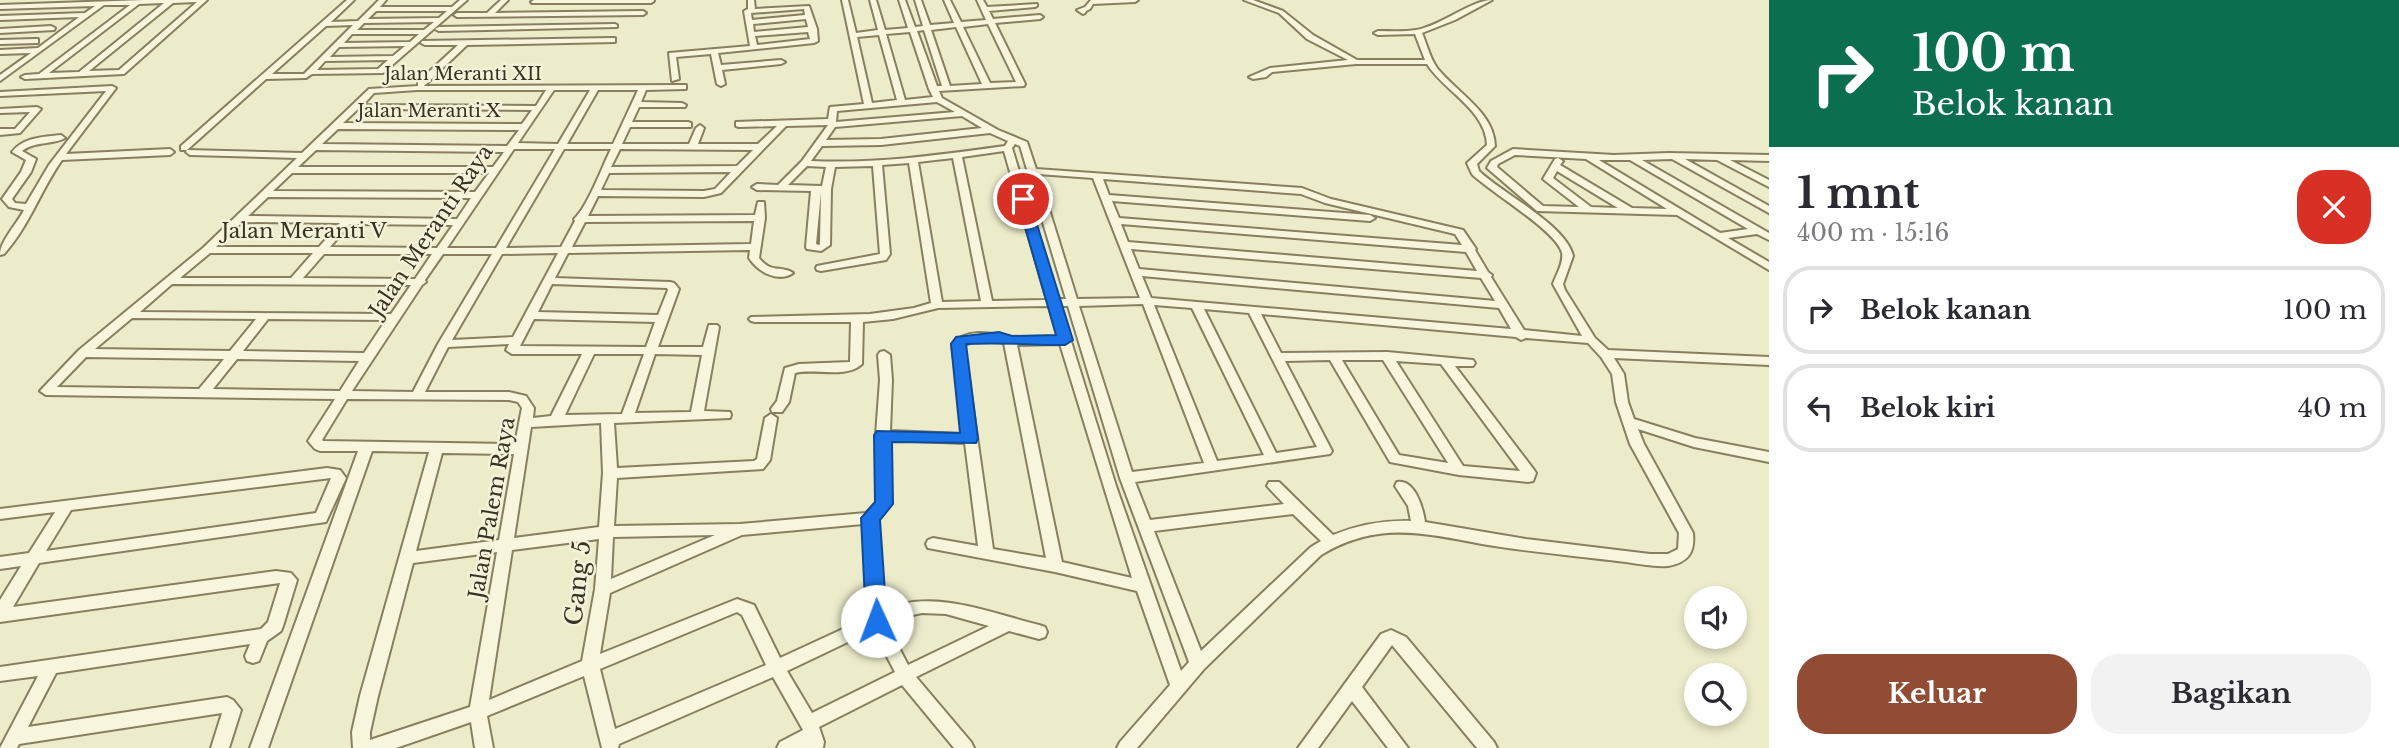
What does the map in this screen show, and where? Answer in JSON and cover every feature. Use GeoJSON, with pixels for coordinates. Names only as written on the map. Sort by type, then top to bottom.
{"type":"FeatureCollection","features":[{"type":"Feature","properties":{"kind":"street"},"geometry":{"type":"LineString","coordinates":[[3,7],[18,0]]}},
{"type":"Feature","properties":{"kind":"street"},"geometry":{"type":"LineString","coordinates":[[3,7],[203,0]]}},
{"type":"Feature","properties":{"kind":"street"},"geometry":{"type":"LineString","coordinates":[[0,252],[16,235],[43,182],[102,89],[203,0]]}},
{"type":"Feature","properties":{"kind":"street"},"geometry":{"type":"LineString","coordinates":[[187,150],[263,77],[351,0]]}},
{"type":"Feature","properties":{"kind":"street"},"geometry":{"type":"LineString","coordinates":[[263,77],[306,76],[383,0]]}},
{"type":"Feature","properties":{"kind":"street"},"geometry":{"type":"LineString","coordinates":[[464,0],[425,43],[207,250],[83,353],[46,391],[418,396],[444,344],[595,89]]}},
{"type":"Feature","properties":{"kind":"street"},"geometry":{"type":"LineString","coordinates":[[310,72],[380,71],[441,20],[475,0]]}},
{"type":"Feature","properties":{"kind":"street"},"geometry":{"type":"LineString","coordinates":[[489,14],[505,0]]}},
{"type":"Feature","properties":{"kind":"street"},"geometry":{"type":"LineString","coordinates":[[751,0],[752,10]]}},
{"type":"Feature","properties":{"kind":"street"},"geometry":{"type":"LineString","coordinates":[[845,0],[869,106]]}},
{"type":"Feature","properties":{"kind":"street"},"geometry":{"type":"LineString","coordinates":[[873,0],[902,102]]}},
{"type":"Feature","properties":{"kind":"street"},"geometry":{"type":"LineString","coordinates":[[902,0],[938,99],[992,130],[1010,144],[1065,340],[1141,586],[1178,685]]}},
{"type":"Feature","properties":{"kind":"street"},"geometry":{"type":"LineString","coordinates":[[918,0],[947,88]]}},
{"type":"Feature","properties":{"kind":"street"},"geometry":{"type":"LineString","coordinates":[[947,0],[987,86]]}},
{"type":"Feature","properties":{"kind":"street"},"geometry":{"type":"LineString","coordinates":[[933,89],[1022,83],[980,0]]}},
{"type":"Feature","properties":{"kind":"street"},"geometry":{"type":"LineString","coordinates":[[1083,12],[1080,10],[1088,8],[1091,2],[1135,0]]}},
{"type":"Feature","properties":{"kind":"street"},"geometry":{"type":"LineString","coordinates":[[1247,0],[1279,11],[1310,37],[1356,62]]}},
{"type":"Feature","properties":{"kind":"street"},"geometry":{"type":"LineString","coordinates":[[1378,33],[1418,32],[1453,19],[1489,0]]}},
{"type":"Feature","properties":{"kind":"street"},"geometry":{"type":"LineString","coordinates":[[80,74],[170,1]]}},
{"type":"Feature","properties":{"kind":"street"},"geometry":{"type":"LineString","coordinates":[[522,14],[535,1],[651,1]]}},
{"type":"Feature","properties":{"kind":"street"},"geometry":{"type":"LineString","coordinates":[[0,79],[105,2]]}},
{"type":"Feature","properties":{"kind":"street"},"geometry":{"type":"LineString","coordinates":[[41,76],[136,3]]}},
{"type":"Feature","properties":{"kind":"street"},"geometry":{"type":"LineString","coordinates":[[986,9],[1035,5]]}},
{"type":"Feature","properties":{"kind":"street"},"geometry":{"type":"LineString","coordinates":[[551,89],[643,88],[679,83],[673,55],[812,43],[813,29],[804,6],[747,11],[754,48]]}},
{"type":"Feature","properties":{"kind":"street"},"geometry":{"type":"LineString","coordinates":[[374,9],[489,14],[643,13]]}},
{"type":"Feature","properties":{"kind":"street"},"geometry":{"type":"LineString","coordinates":[[0,19],[86,15]]}},
{"type":"Feature","properties":{"kind":"street"},"geometry":{"type":"LineString","coordinates":[[749,22],[810,17]]}},
{"type":"Feature","properties":{"kind":"street"},"geometry":{"type":"LineString","coordinates":[[853,35],[1040,17]]}},
{"type":"Feature","properties":{"kind":"street"},"geometry":{"type":"LineString","coordinates":[[323,24],[441,20]]}},
{"type":"Feature","properties":{"kind":"street"},"geometry":{"type":"LineString","coordinates":[[439,29],[615,26]]}},
{"type":"Feature","properties":{"kind":"street"},"geometry":{"type":"LineString","coordinates":[[16,42],[33,29]]}},
{"type":"Feature","properties":{"kind":"street"},"geometry":{"type":"LineString","coordinates":[[0,31],[51,29]]}},
{"type":"Feature","properties":{"kind":"street"},"geometry":{"type":"LineString","coordinates":[[752,34],[813,29]]}},
{"type":"Feature","properties":{"kind":"street"},"geometry":{"type":"LineString","coordinates":[[351,32],[427,32]]}},
{"type":"Feature","properties":{"kind":"street"},"geometry":{"type":"LineString","coordinates":[[1126,748],[1198,664],[1316,551],[1330,541],[1375,528],[1419,527],[1532,546],[1676,559],[1685,549],[1686,533],[1648,466],[1622,402],[1618,374],[1605,354],[1591,340],[1558,284],[1567,257],[1565,247],[1538,221],[1477,176],[1472,163],[1486,152],[1492,142],[1489,131],[1475,111],[1429,62],[1418,32]]}},
{"type":"Feature","properties":{"kind":"street"},"geometry":{"type":"LineString","coordinates":[[425,43],[612,40]]}},
{"type":"Feature","properties":{"kind":"street"},"geometry":{"type":"LineString","coordinates":[[0,42],[35,41]]}},
{"type":"Feature","properties":{"kind":"street"},"geometry":{"type":"LineString","coordinates":[[421,83],[465,43]]}},
{"type":"Feature","properties":{"kind":"street"},"geometry":{"type":"LineString","coordinates":[[338,45],[412,44]]}},
{"type":"Feature","properties":{"kind":"street"},"geometry":{"type":"LineString","coordinates":[[0,52],[39,50]]}},
{"type":"Feature","properties":{"kind":"street"},"geometry":{"type":"LineString","coordinates":[[714,51],[721,84]]}},
{"type":"Feature","properties":{"kind":"street"},"geometry":{"type":"LineString","coordinates":[[324,59],[396,58]]}},
{"type":"Feature","properties":{"kind":"street"},"geometry":{"type":"LineString","coordinates":[[718,68],[780,62]]}},
{"type":"Feature","properties":{"kind":"street"},"geometry":{"type":"LineString","coordinates":[[1253,77],[1264,75],[1270,70],[1356,62],[1429,62]]}},
{"type":"Feature","properties":{"kind":"street"},"geometry":{"type":"LineString","coordinates":[[25,77],[121,72]]}},
{"type":"Feature","properties":{"kind":"street","name":"Jalan Meranti XII"},"geometry":{"type":"LineString","coordinates":[[376,87],[551,89]]}},
{"type":"Feature","properties":{"kind":"street"},"geometry":{"type":"LineString","coordinates":[[643,88],[595,193],[512,348],[515,351],[710,351]]}},
{"type":"Feature","properties":{"kind":"street"},"geometry":{"type":"LineString","coordinates":[[0,94],[102,89]]}},
{"type":"Feature","properties":{"kind":"street","name":"Jalan Meranti Raya"},"geometry":{"type":"LineString","coordinates":[[368,446],[316,443],[317,436],[367,357],[551,89]]}},
{"type":"Feature","properties":{"kind":"street"},"geometry":{"type":"LineString","coordinates":[[780,187],[805,163],[820,143],[831,124],[833,109],[938,99]]}},
{"type":"Feature","properties":{"kind":"street"},"geometry":{"type":"LineString","coordinates":[[637,104],[682,104]]}},
{"type":"Feature","properties":{"kind":"street"},"geometry":{"type":"LineString","coordinates":[[0,111],[40,106],[10,139]]}},
{"type":"Feature","properties":{"kind":"street"},"geometry":{"type":"LineString","coordinates":[[357,107],[537,108]]}},
{"type":"Feature","properties":{"kind":"street"},"geometry":{"type":"LineString","coordinates":[[738,147],[743,124],[831,124],[962,114]]}},
{"type":"Feature","properties":{"kind":"street"},"geometry":{"type":"LineString","coordinates":[[31,208],[12,205],[7,199],[26,172],[31,159],[16,152],[20,147],[36,141],[59,140],[79,122]]}},
{"type":"Feature","properties":{"kind":"street"},"geometry":{"type":"LineString","coordinates":[[626,124],[688,125]]}},
{"type":"Feature","properties":{"kind":"street"},"geometry":{"type":"LineString","coordinates":[[595,193],[712,193],[721,189],[783,124]]}},
{"type":"Feature","properties":{"kind":"street","name":"Jalan Meranti X"},"geometry":{"type":"LineString","coordinates":[[335,126],[523,127]]}},
{"type":"Feature","properties":{"kind":"street"},"geometry":{"type":"LineString","coordinates":[[693,146],[700,128]]}},
{"type":"Feature","properties":{"kind":"street"},"geometry":{"type":"LineString","coordinates":[[820,143],[881,142],[992,130]]}},
{"type":"Feature","properties":{"kind":"street"},"geometry":{"type":"LineString","coordinates":[[0,132],[18,131]]}},
{"type":"Feature","properties":{"kind":"street"},"geometry":{"type":"LineString","coordinates":[[805,163],[913,159],[1024,144],[1126,478],[1198,664]]}},
{"type":"Feature","properties":{"kind":"street"},"geometry":{"type":"LineString","coordinates":[[59,157],[187,150],[762,147]]}},
{"type":"Feature","properties":{"kind":"street"},"geometry":{"type":"LineString","coordinates":[[1486,152],[1494,163],[1493,171],[1536,207],[1545,210],[1677,212]]}},
{"type":"Feature","properties":{"kind":"street"},"geometry":{"type":"LineString","coordinates":[[1494,163],[1513,152],[1559,162],[1590,158],[1673,156],[1765,159]]}},
{"type":"Feature","properties":{"kind":"street"},"geometry":{"type":"LineString","coordinates":[[957,155],[987,303]]}},
{"type":"Feature","properties":{"kind":"street"},"geometry":{"type":"LineString","coordinates":[[1673,156],[1769,209]]}},
{"type":"Feature","properties":{"kind":"street"},"geometry":{"type":"LineString","coordinates":[[1715,156],[1769,184]]}},
{"type":"Feature","properties":{"kind":"street"},"geometry":{"type":"LineString","coordinates":[[1590,158],[1769,267]]}},
{"type":"Feature","properties":{"kind":"street"},"geometry":{"type":"LineString","coordinates":[[1633,158],[1763,230],[1769,237]]}},
{"type":"Feature","properties":{"kind":"street"},"geometry":{"type":"LineString","coordinates":[[913,159],[937,305]]}},
{"type":"Feature","properties":{"kind":"street"},"geometry":{"type":"LineString","coordinates":[[821,268],[883,258],[885,254],[877,162]]}},
{"type":"Feature","properties":{"kind":"street"},"geometry":{"type":"LineString","coordinates":[[1559,162],[1548,179],[1590,211]]}},
{"type":"Feature","properties":{"kind":"street"},"geometry":{"type":"LineString","coordinates":[[1559,162],[1630,211]]}},
{"type":"Feature","properties":{"kind":"street"},"geometry":{"type":"LineString","coordinates":[[821,189],[825,245],[823,248],[813,248],[811,247],[821,189],[831,164]]}},
{"type":"Feature","properties":{"kind":"street"},"geometry":{"type":"LineString","coordinates":[[606,170],[739,169]]}},
{"type":"Feature","properties":{"kind":"street"},"geometry":{"type":"LineString","coordinates":[[289,170],[495,170]]}},
{"type":"Feature","properties":{"kind":"street"},"geometry":{"type":"LineString","coordinates":[[1032,171],[1310,192],[1328,201],[1459,232],[1521,336]]}},
{"type":"Feature","properties":{"kind":"street"},"geometry":{"type":"LineString","coordinates":[[1097,176],[1213,467]]}},
{"type":"Feature","properties":{"kind":"street"},"geometry":{"type":"LineString","coordinates":[[757,187],[821,189]]}},
{"type":"Feature","properties":{"kind":"street"},"geometry":{"type":"LineString","coordinates":[[265,194],[478,195]]}},
{"type":"Feature","properties":{"kind":"street"},"geometry":{"type":"LineString","coordinates":[[1107,198],[1406,220]]}},
{"type":"Feature","properties":{"kind":"street"},"geometry":{"type":"LineString","coordinates":[[761,204],[754,258],[762,269],[771,273],[788,273]]}},
{"type":"Feature","properties":{"kind":"street"},"geometry":{"type":"LineString","coordinates":[[1278,210],[1285,234]]}},
{"type":"Feature","properties":{"kind":"street"},"geometry":{"type":"LineString","coordinates":[[579,219],[760,218]]}},
{"type":"Feature","properties":{"kind":"street"},"geometry":{"type":"LineString","coordinates":[[237,219],[460,222]]}},
{"type":"Feature","properties":{"kind":"street"},"geometry":{"type":"LineString","coordinates":[[293,283],[346,221]]}},
{"type":"Feature","properties":{"kind":"street"},"geometry":{"type":"LineString","coordinates":[[1116,221],[1471,249]]}},
{"type":"Feature","properties":{"kind":"street"},"geometry":{"type":"LineString","coordinates":[[1719,236],[1763,230]]}},
{"type":"Feature","properties":{"kind":"street"},"geometry":{"type":"LineString","coordinates":[[1253,231],[1261,256]]}},
{"type":"Feature","properties":{"kind":"street"},"geometry":{"type":"LineString","coordinates":[[1126,245],[1487,275]]}},
{"type":"Feature","properties":{"kind":"street","name":"Jalan Meranti V"},"geometry":{"type":"LineString","coordinates":[[207,250],[500,251],[755,247]]}},
{"type":"Feature","properties":{"kind":"street"},"geometry":{"type":"LineString","coordinates":[[1137,272],[1502,304]]}},
{"type":"Feature","properties":{"kind":"street"},"geometry":{"type":"LineString","coordinates":[[171,281],[421,282]]}},
{"type":"Feature","properties":{"kind":"street"},"geometry":{"type":"LineString","coordinates":[[547,281],[670,285],[674,289],[627,418]]}},
{"type":"Feature","properties":{"kind":"street"},"geometry":{"type":"LineString","coordinates":[[755,319],[857,317],[905,313],[937,305],[1148,301],[1521,336],[1591,340]]}},
{"type":"Feature","properties":{"kind":"street"},"geometry":{"type":"LineString","coordinates":[[1196,305],[1272,458]]}},
{"type":"Feature","properties":{"kind":"street"},"geometry":{"type":"LineString","coordinates":[[1126,478],[1321,452],[1325,448],[1253,310]]}},
{"type":"Feature","properties":{"kind":"street"},"geometry":{"type":"LineString","coordinates":[[128,315],[396,317]]}},
{"type":"Feature","properties":{"kind":"street"},"geometry":{"type":"LineString","coordinates":[[530,315],[662,318]]}},
{"type":"Feature","properties":{"kind":"street"},"geometry":{"type":"LineString","coordinates":[[203,393],[265,316]]}},
{"type":"Feature","properties":{"kind":"street"},"geometry":{"type":"LineString","coordinates":[[610,473],[758,466],[763,460],[774,413],[783,402],[789,371],[856,365],[857,317]]}},
{"type":"Feature","properties":{"kind":"street"},"geometry":{"type":"LineString","coordinates":[[697,415],[713,327]]}},
{"type":"Feature","properties":{"kind":"street"},"geometry":{"type":"LineString","coordinates":[[986,554],[959,341],[999,337],[1010,341],[1065,340]]}},
{"type":"Feature","properties":{"kind":"street"},"geometry":{"type":"LineString","coordinates":[[444,344],[517,340]]}},
{"type":"Feature","properties":{"kind":"street"},"geometry":{"type":"LineString","coordinates":[[1010,341],[1055,566]]}},
{"type":"Feature","properties":{"kind":"street"},"geometry":{"type":"LineString","coordinates":[[556,420],[589,352]]}},
{"type":"Feature","properties":{"kind":"street"},"geometry":{"type":"LineString","coordinates":[[83,353],[367,357]]}},
{"type":"Feature","properties":{"kind":"street"},"geometry":{"type":"LineString","coordinates":[[1605,354],[1769,361]]}},
{"type":"Feature","properties":{"kind":"street"},"geometry":{"type":"LineString","coordinates":[[408,558],[606,532],[720,528],[740,530],[870,518],[884,504],[884,355]]}},
{"type":"Feature","properties":{"kind":"street"},"geometry":{"type":"LineString","coordinates":[[1332,356],[1395,459],[1459,470],[1528,477],[1529,473],[1444,360]]}},
{"type":"Feature","properties":{"kind":"street"},"geometry":{"type":"LineString","coordinates":[[1278,357],[1387,356],[1469,363]]}},
{"type":"Feature","properties":{"kind":"street"},"geometry":{"type":"LineString","coordinates":[[1387,356],[1459,470]]}},
{"type":"Feature","properties":{"kind":"street","name":"Jalan Palem Raya"},"geometry":{"type":"LineString","coordinates":[[418,396],[517,397],[528,408],[478,712],[484,748]]}},
{"type":"Feature","properties":{"kind":"street"},"geometry":{"type":"LineString","coordinates":[[526,423],[725,415]]}},
{"type":"Feature","properties":{"kind":"street","name":"Gang 5"},"geometry":{"type":"LineString","coordinates":[[607,421],[610,473],[603,589],[590,664],[610,744]]}},
{"type":"Feature","properties":{"kind":"street"},"geometry":{"type":"LineString","coordinates":[[1630,422],[1694,442],[1769,457]]}},
{"type":"Feature","properties":{"kind":"street"},"geometry":{"type":"LineString","coordinates":[[883,435],[970,439]]}},
{"type":"Feature","properties":{"kind":"street"},"geometry":{"type":"LineString","coordinates":[[259,748],[368,446],[520,449]]}},
{"type":"Feature","properties":{"kind":"street"},"geometry":{"type":"LineString","coordinates":[[362,748],[361,732],[369,696],[437,447]]}},
{"type":"Feature","properties":{"kind":"street"},"geometry":{"type":"LineString","coordinates":[[0,514],[327,473],[335,473],[340,478],[321,518],[0,563]]}},
{"type":"Feature","properties":{"kind":"street"},"geometry":{"type":"LineString","coordinates":[[1274,486],[1330,541]]}},
{"type":"Feature","properties":{"kind":"street"},"geometry":{"type":"LineString","coordinates":[[1402,486],[1415,505],[1419,527]]}},
{"type":"Feature","properties":{"kind":"street"},"geometry":{"type":"LineString","coordinates":[[0,615],[66,506]]}},
{"type":"Feature","properties":{"kind":"street"},"geometry":{"type":"LineString","coordinates":[[1146,526],[1296,508]]}},
{"type":"Feature","properties":{"kind":"street"},"geometry":{"type":"LineString","coordinates":[[870,518],[877,621],[905,676],[965,748]]}},
{"type":"Feature","properties":{"kind":"street"},"geometry":{"type":"LineString","coordinates":[[603,589],[740,530]]}},
{"type":"Feature","properties":{"kind":"street"},"geometry":{"type":"LineString","coordinates":[[933,544],[1055,566],[1141,586]]}},
{"type":"Feature","properties":{"kind":"street"},"geometry":{"type":"LineString","coordinates":[[1131,550],[1153,549]]}},
{"type":"Feature","properties":{"kind":"street"},"geometry":{"type":"LineString","coordinates":[[0,615],[286,577],[289,580],[275,626],[261,636],[0,674]]}},
{"type":"Feature","properties":{"kind":"street"},"geometry":{"type":"LineString","coordinates":[[372,748],[478,712],[737,605],[748,610],[812,735]]}},
{"type":"Feature","properties":{"kind":"street"},"geometry":{"type":"LineString","coordinates":[[610,744],[895,612],[932,607],[1039,632]]}},
{"type":"Feature","properties":{"kind":"street"},"geometry":{"type":"LineString","coordinates":[[786,748],[812,735],[905,676],[1005,625]]}},
{"type":"Feature","properties":{"kind":"street"},"geometry":{"type":"LineString","coordinates":[[253,656],[261,636]]}},
{"type":"Feature","properties":{"kind":"street"},"geometry":{"type":"LineString","coordinates":[[1312,745],[1387,639],[1393,637],[1488,748]]}},
{"type":"Feature","properties":{"kind":"street"},"geometry":{"type":"LineString","coordinates":[[11,743],[51,667]]}},
{"type":"Feature","properties":{"kind":"street"},"geometry":{"type":"LineString","coordinates":[[1352,688],[1399,748]]}},
{"type":"Feature","properties":{"kind":"street"},"geometry":{"type":"LineString","coordinates":[[11,743],[227,705],[232,710],[220,748]]}},
{"type":"Feature","properties":{"kind":"route"},"geometry":{"type":"LineString","coordinates":[[877,621],[870,518],[884,504],[883,435],[970,439],[959,341],[999,337],[1010,341],[1065,340],[1023,199]]}}]}
